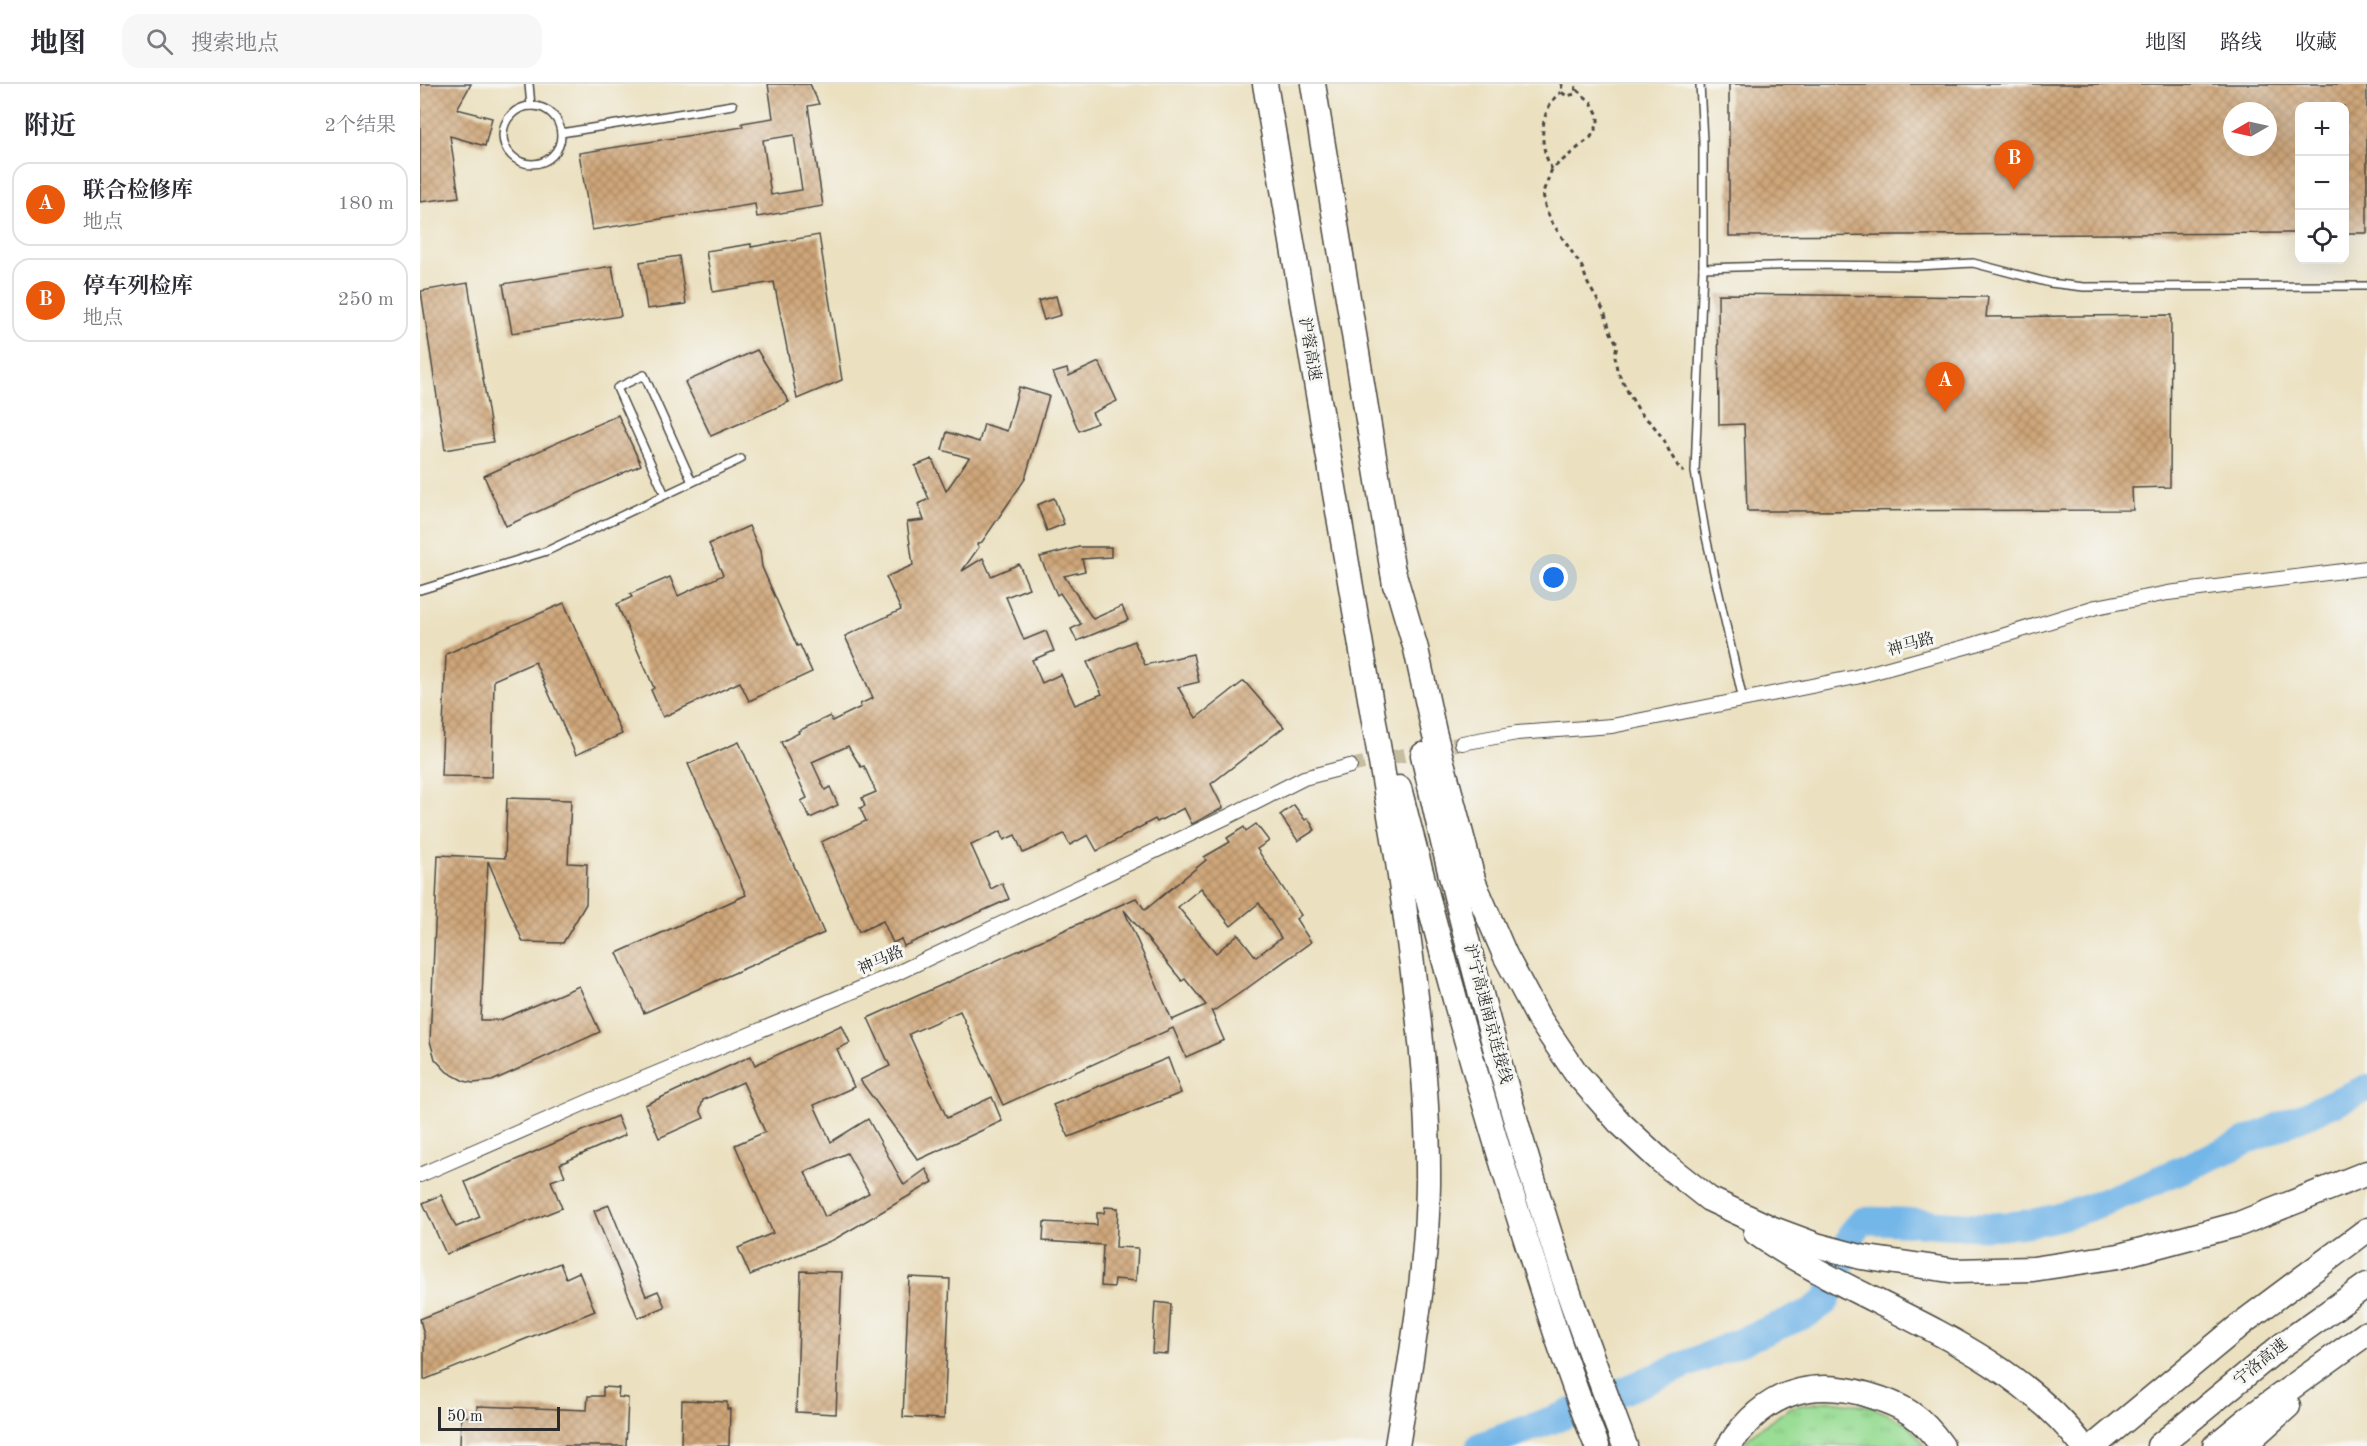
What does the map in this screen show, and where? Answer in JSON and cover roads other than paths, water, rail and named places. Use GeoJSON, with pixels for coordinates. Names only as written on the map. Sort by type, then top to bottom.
{"type":"FeatureCollection","features":[{"type":"Feature","properties":{"kind":"highway","name":"沪蓉高速"},"geometry":{"type":"LineString","coordinates":[[1265,84],[1356,614]]}},
{"type":"Feature","properties":{"kind":"highway"},"geometry":{"type":"LineString","coordinates":[[1313,84],[1393,571],[1416,649],[1434,732],[1474,883],[1505,955],[1538,1017],[1576,1073],[1618,1122],[1660,1161],[1709,1199],[1773,1229],[1850,1288],[1931,1328],[1992,1364],[2034,1395],[2071,1430],[2083,1446]]}},
{"type":"Feature","properties":{"kind":"highway","name":"沪宁高速南京连接线"},"geometry":{"type":"LineString","coordinates":[[1393,571],[1402,646],[1419,737],[1500,1068],[1557,1255],[1625,1446]]}},
{"type":"Feature","properties":{"kind":"highway","name":"沪宁高速南京连接线"},"geometry":{"type":"LineString","coordinates":[[1356,614],[1445,970],[1505,1175],[1597,1446]]}},
{"type":"Feature","properties":{"kind":"highway"},"geometry":{"type":"LineString","coordinates":[[1356,614],[1398,862],[1414,977],[1425,1093],[1428,1184],[1424,1264],[1397,1446]]}},
{"type":"Feature","properties":{"kind":"highway"},"geometry":{"type":"LineString","coordinates":[[1811,1256],[1861,1257],[1956,1271],[2033,1269],[2119,1256],[2239,1224],[2367,1173]]}},
{"type":"Feature","properties":{"kind":"highway"},"geometry":{"type":"LineString","coordinates":[[2094,1446],[2245,1321],[2367,1230]]}},
{"type":"Feature","properties":{"kind":"highway","name":"宁洛高速"},"geometry":{"type":"LineString","coordinates":[[2159,1446],[2281,1346],[2367,1286]]}},
{"type":"Feature","properties":{"kind":"highway"},"geometry":{"type":"LineString","coordinates":[[2215,1446],[2249,1418],[2367,1334]]}},
{"type":"Feature","properties":{"kind":"highway"},"geometry":{"type":"LineString","coordinates":[[2243,1446],[2367,1334]]}},
{"type":"Feature","properties":{"kind":"highway"},"geometry":{"type":"LineString","coordinates":[[1729,1446],[1757,1413],[1779,1398],[1802,1390],[1824,1386],[1853,1390],[1911,1411],[1929,1428],[1942,1446]]}},
{"type":"Feature","properties":{"kind":"street","name":"神马路"},"geometry":{"type":"LineString","coordinates":[[1462,743],[1517,733],[1612,726],[1856,677],[1976,644],[2096,607],[2168,593],[2367,568]]}},
{"type":"Feature","properties":{"kind":"street","name":"神马路"},"geometry":{"type":"LineString","coordinates":[[420,1175],[592,1100],[895,974],[1229,816],[1304,778],[1350,766]]}},
{"type":"Feature","properties":{"kind":"lane"},"geometry":{"type":"LineString","coordinates":[[529,84],[531,106]]}},
{"type":"Feature","properties":{"kind":"lane"},"geometry":{"type":"LineString","coordinates":[[1700,84],[1703,141],[1703,268],[1695,472],[1706,537],[1743,700]]}},
{"type":"Feature","properties":{"kind":"lane"},"geometry":{"type":"LineString","coordinates":[[561,133],[733,105]]}},
{"type":"Feature","properties":{"kind":"lane"},"geometry":{"type":"LineString","coordinates":[[531,106],[542,108],[555,117],[561,133],[558,149],[546,160],[530,164],[515,158],[505,145],[504,129],[512,115],[518,110],[531,106]]}},
{"type":"Feature","properties":{"kind":"lane"},"geometry":{"type":"LineString","coordinates":[[1703,268],[1800,265],[1917,266],[1972,263],[2050,283],[2084,287],[2367,286]]}},
{"type":"Feature","properties":{"kind":"lane"},"geometry":{"type":"LineString","coordinates":[[665,495],[617,387],[644,375],[692,482]]}},
{"type":"Feature","properties":{"kind":"lane"},"geometry":{"type":"LineString","coordinates":[[420,590],[547,551],[741,459]]}},
{"type":"Feature","properties":{"kind":"waterway"},"geometry":{"type":"LineString","coordinates":[[1480,1446],[1563,1416],[1809,1313],[1826,1301],[1853,1232],[1863,1221],[1988,1226],[2030,1223],[2062,1216],[2094,1206],[2155,1181],[2367,1088]]}},
{"type":"Feature","properties":{"kind":"tunnel"},"geometry":{"type":"LineString","coordinates":[[1350,766],[1462,743]]}},
{"type":"Feature","properties":{"kind":"place","name":"停车列检库"},"geometry":{"type":"Point","coordinates":[2014,190]}},
{"type":"Feature","properties":{"kind":"place","name":"联合检修库"},"geometry":{"type":"Point","coordinates":[1945,412]}}]}
